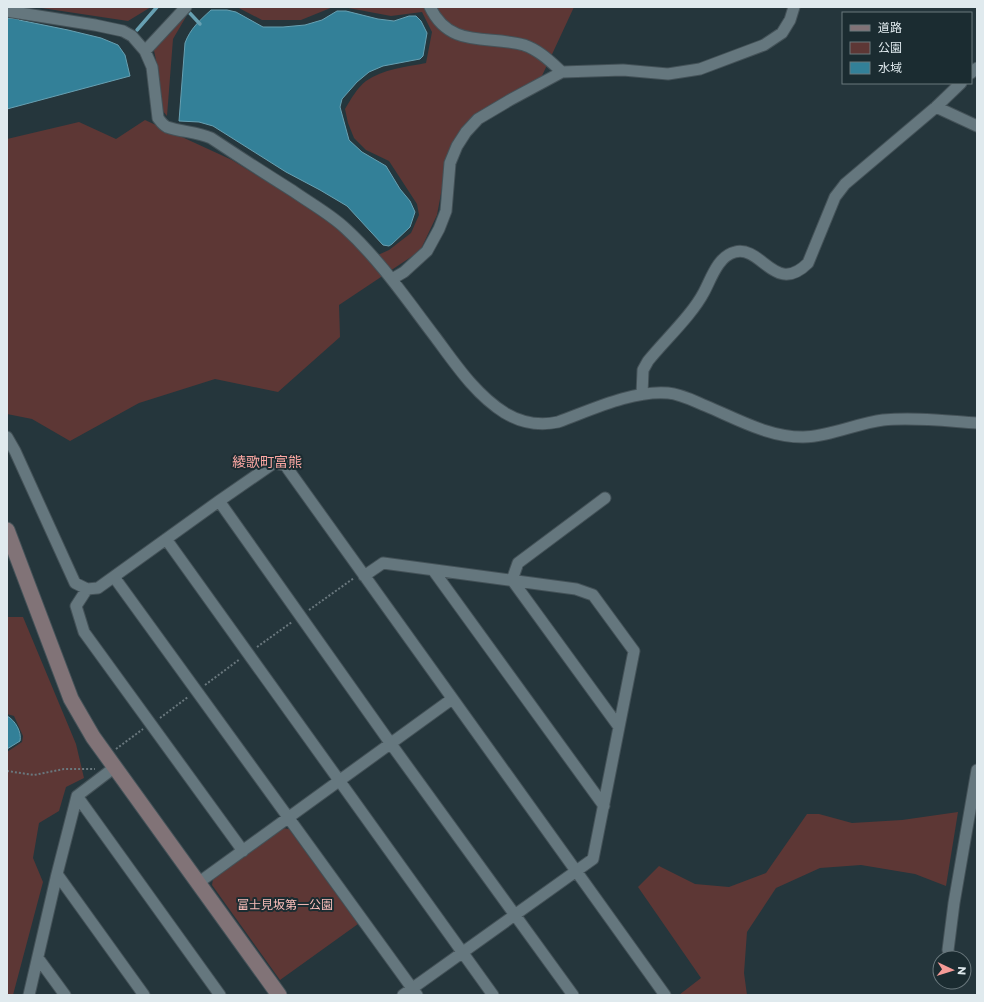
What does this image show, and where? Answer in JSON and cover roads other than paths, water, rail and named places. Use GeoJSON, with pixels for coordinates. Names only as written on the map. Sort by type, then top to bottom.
{"type":"FeatureCollection","features":[{"type":"Feature","properties":{"kind":"street"},"geometry":{"type":"LineString","coordinates":[[430,7],[434,17],[445,28],[455,34],[468,39],[511,42],[526,46],[539,52],[562,72]]}},
{"type":"Feature","properties":{"kind":"street"},"geometry":{"type":"LineString","coordinates":[[392,279],[404,272],[427,251],[439,229],[446,210],[450,163],[457,146],[466,132],[478,119],[562,72],[623,70],[668,74],[700,69],[764,46],[782,33],[790,20],[794,7]]}},
{"type":"Feature","properties":{"kind":"street"},"geometry":{"type":"LineString","coordinates":[[145,51],[185,8]]}},
{"type":"Feature","properties":{"kind":"street"},"geometry":{"type":"LineString","coordinates":[[7,11],[88,24],[123,31],[132,36],[145,51],[152,67],[158,118],[161,123],[166,126],[211,138],[312,204],[344,227],[368,250],[392,279],[461,372],[479,392],[505,413],[520,421],[548,424],[558,422],[628,397],[651,393],[670,393],[694,401],[756,428],[798,437],[814,436],[882,420],[912,419],[977,423]]}},
{"type":"Feature","properties":{"kind":"street"},"geometry":{"type":"LineString","coordinates":[[642,394],[643,370],[648,361],[704,294],[717,267],[725,258],[734,252],[743,252],[752,255],[777,273],[790,274],[800,271],[808,263],[835,197],[845,184],[936,107],[960,84]]}},
{"type":"Feature","properties":{"kind":"street"},"geometry":{"type":"LineString","coordinates":[[936,107],[977,126]]}},
{"type":"Feature","properties":{"kind":"street"},"geometry":{"type":"LineString","coordinates":[[7,437],[15,451],[75,583],[88,589],[98,588],[274,463],[285,465],[665,995]]}},
{"type":"Feature","properties":{"kind":"street"},"geometry":{"type":"LineString","coordinates":[[512,580],[518,563],[605,498]]}},
{"type":"Feature","properties":{"kind":"street"},"geometry":{"type":"LineString","coordinates":[[219,501],[391,744],[573,995]]}},
{"type":"Feature","properties":{"kind":"street"},"geometry":{"type":"LineString","coordinates":[[7,530],[71,699],[93,737],[279,995]]}},
{"type":"Feature","properties":{"kind":"street"},"geometry":{"type":"LineString","coordinates":[[166,539],[493,995]]}},
{"type":"Feature","properties":{"kind":"street"},"geometry":{"type":"LineString","coordinates":[[363,574],[383,563],[576,589],[593,595],[634,651],[593,859],[577,872],[463,952],[415,992],[403,995]]}},
{"type":"Feature","properties":{"kind":"street"},"geometry":{"type":"LineString","coordinates":[[433,570],[604,806]]}},
{"type":"Feature","properties":{"kind":"street"},"geometry":{"type":"LineString","coordinates":[[114,576],[415,992]]}},
{"type":"Feature","properties":{"kind":"street"},"geometry":{"type":"LineString","coordinates":[[512,580],[619,727]]}},
{"type":"Feature","properties":{"kind":"street"},"geometry":{"type":"LineString","coordinates":[[88,589],[76,606],[84,632],[243,851]]}},
{"type":"Feature","properties":{"kind":"street"},"geometry":{"type":"LineString","coordinates":[[198,883],[452,699]]}},
{"type":"Feature","properties":{"kind":"street"},"geometry":{"type":"LineString","coordinates":[[29,995],[77,796],[111,762]]}},
{"type":"Feature","properties":{"kind":"street"},"geometry":{"type":"LineString","coordinates":[[948,950],[954,903],[977,770]]}},
{"type":"Feature","properties":{"kind":"street"},"geometry":{"type":"LineString","coordinates":[[77,796],[220,995]]}},
{"type":"Feature","properties":{"kind":"street"},"geometry":{"type":"LineString","coordinates":[[57,874],[144,995]]}},
{"type":"Feature","properties":{"kind":"street"},"geometry":{"type":"LineString","coordinates":[[38,958],[65,995]]}},
{"type":"Feature","properties":{"kind":"water"},"geometry":{"type":"Polygon","coordinates":[[[211,10],[227,10],[236,12],[263,27],[305,25],[322,20],[337,11],[346,11],[378,19],[394,21],[409,16],[416,16],[421,21],[427,33],[423,56],[420,59],[383,66],[369,72],[357,82],[342,99],[340,107],[349,140],[362,152],[386,166],[400,189],[410,201],[415,212],[410,227],[392,244],[389,246],[383,245],[347,206],[286,172],[213,126],[199,122],[179,121],[185,43],[199,21],[211,10]]]}},
{"type":"Feature","properties":{"kind":"water"},"geometry":{"type":"Polygon","coordinates":[[[7,18],[18,19],[101,38],[118,45],[125,55],[130,76],[7,109],[7,18]]]}},
{"type":"Feature","properties":{"kind":"water"},"geometry":{"type":"Polygon","coordinates":[[[7,716],[13,720],[17,727],[20,734],[20,741],[7,749],[7,716]]]}},
{"type":"Feature","properties":{"kind":"waterway"},"geometry":{"type":"LineString","coordinates":[[137,30],[157,7]]}},
{"type":"Feature","properties":{"kind":"waterway"},"geometry":{"type":"LineString","coordinates":[[186,9],[200,24]]}},
{"type":"Feature","properties":{"kind":"district","name":"綾歌町富熊"},"geometry":{"type":"Point","coordinates":[267,462]}},
{"type":"Feature","properties":{"kind":"park label","name":"富士見坂第一公園"},"geometry":{"type":"Point","coordinates":[285,904]}}]}
